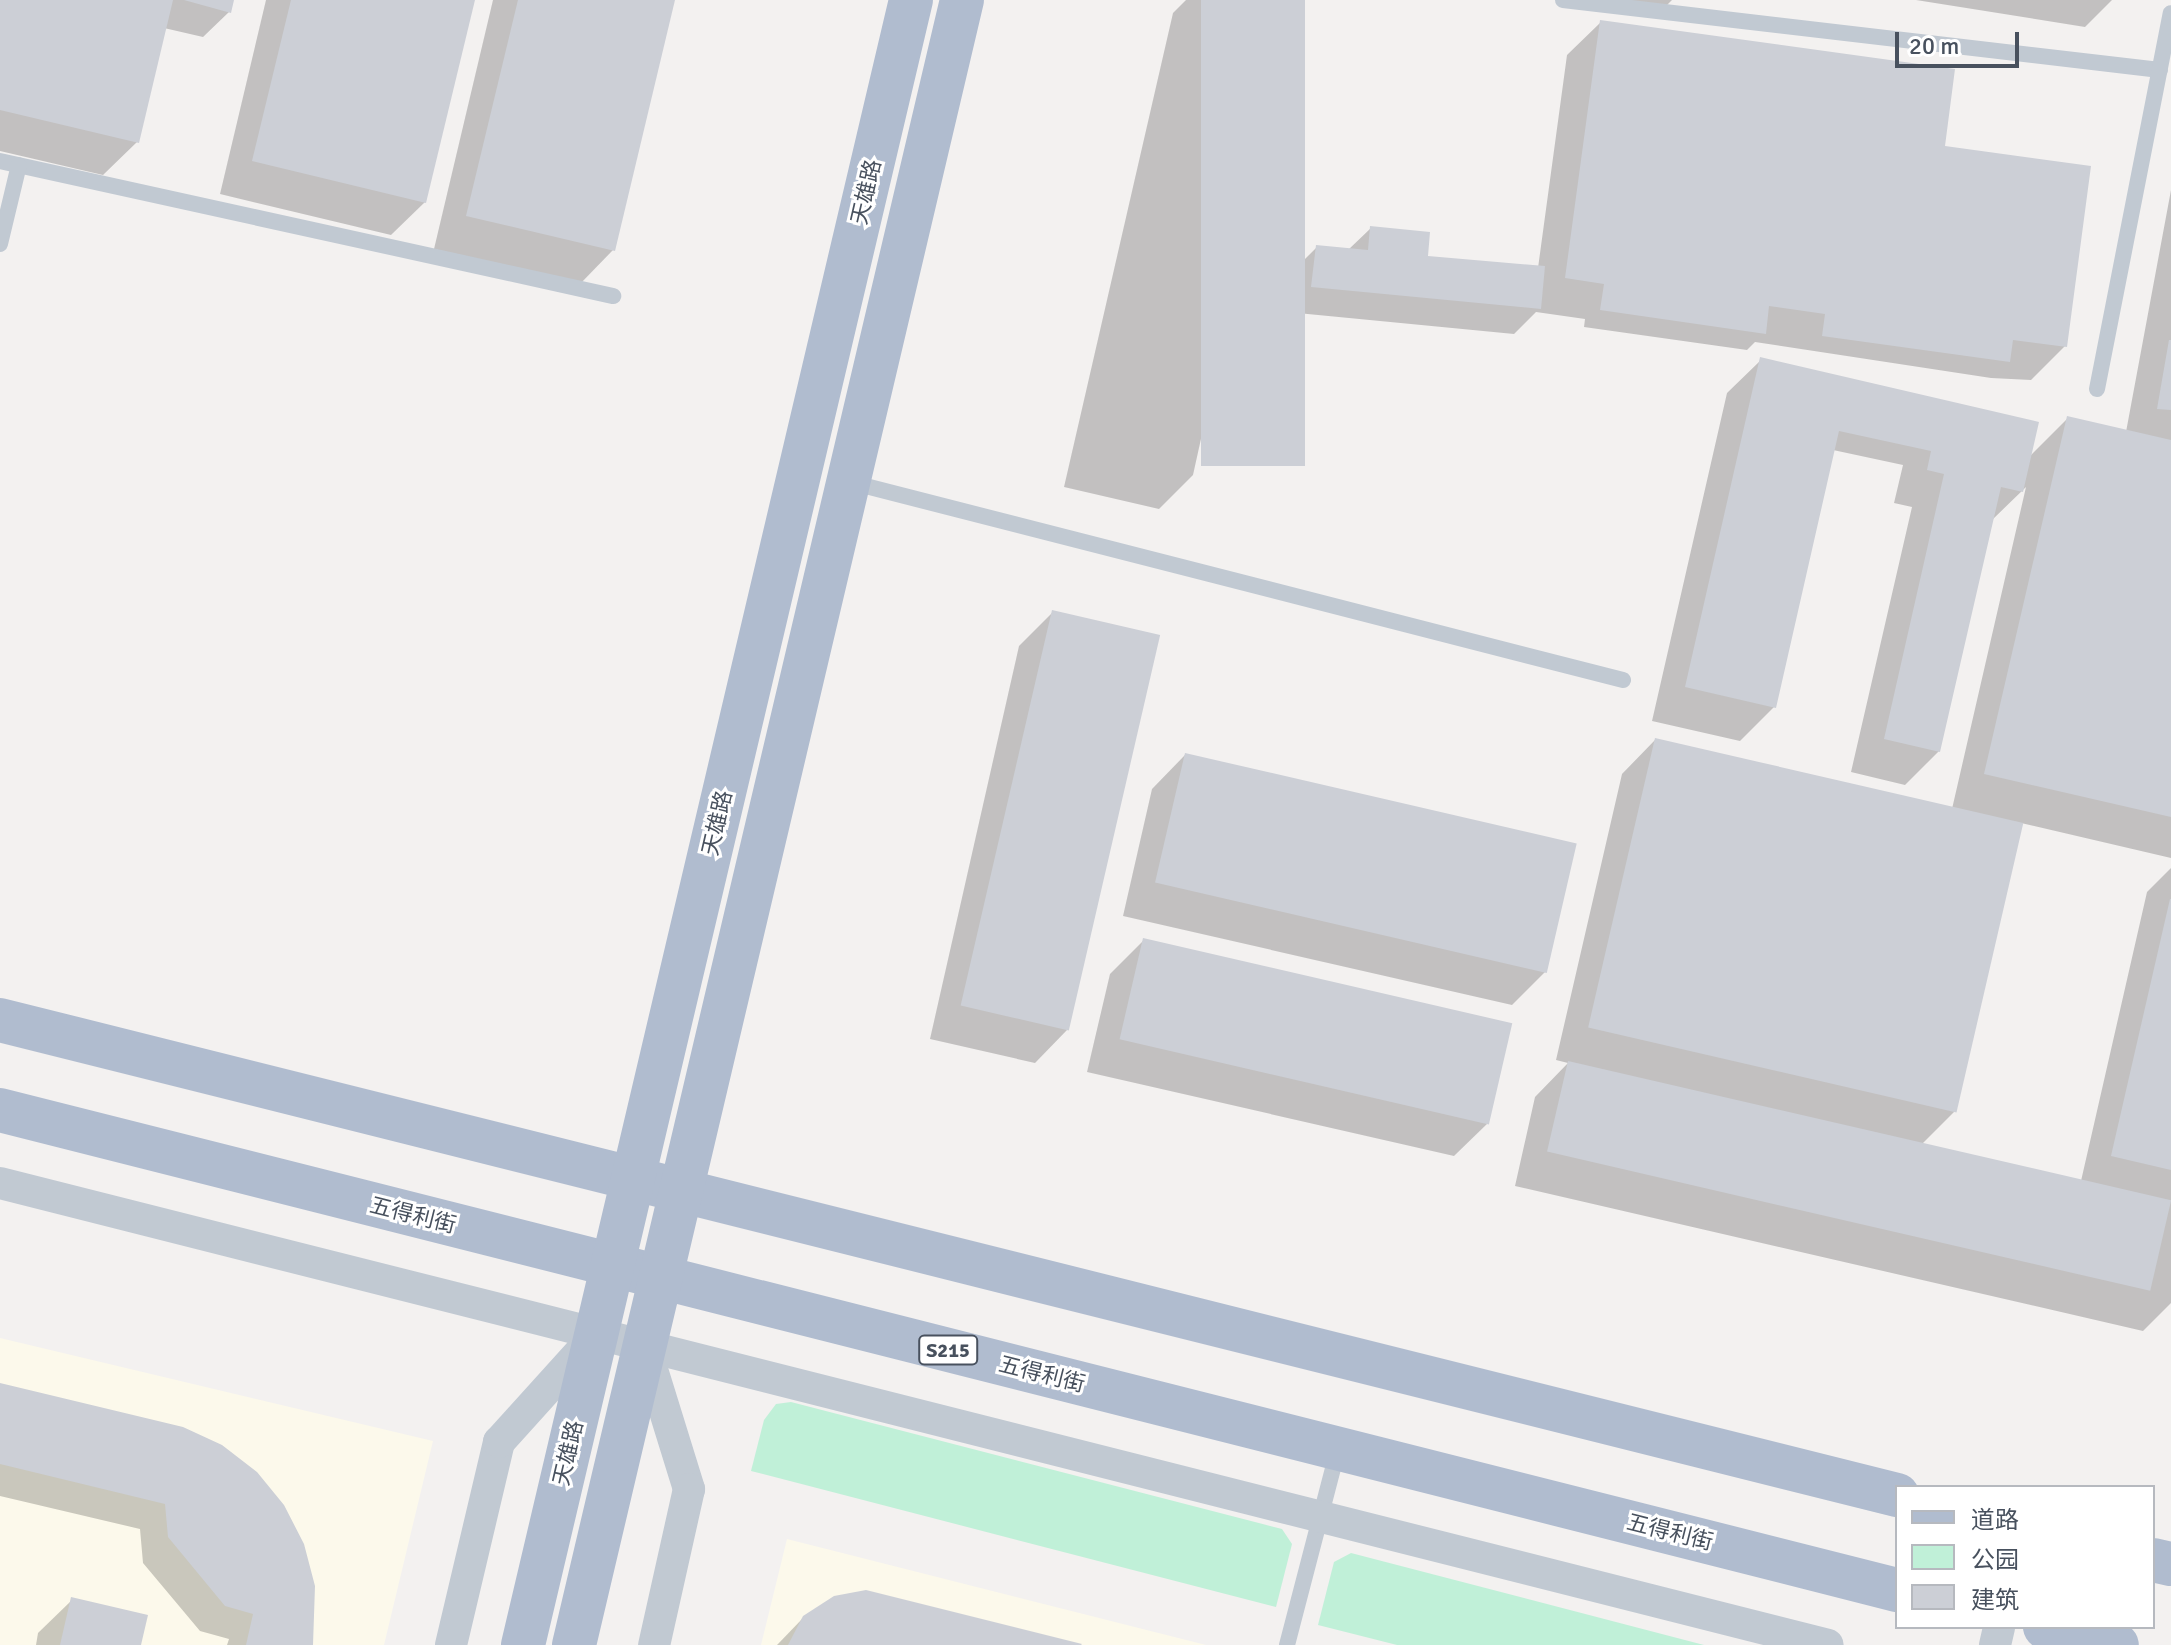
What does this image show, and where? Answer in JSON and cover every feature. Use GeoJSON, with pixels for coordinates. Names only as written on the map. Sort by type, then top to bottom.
{"type":"FeatureCollection","features":[{"type":"Feature","properties":{"kind":"main road","name":"天雄路"},"geometry":{"type":"LineString","coordinates":[[523,1645],[911,0]]}},
{"type":"Feature","properties":{"kind":"main road"},"geometry":{"type":"LineString","coordinates":[[574,1645],[962,0]]}},
{"type":"Feature","properties":{"kind":"main road"},"geometry":{"type":"LineString","coordinates":[[0,1020],[682,1188],[1895,1494]]}},
{"type":"Feature","properties":{"kind":"main road","name":"五得利街"},"geometry":{"type":"LineString","coordinates":[[0,1110],[1895,1589]]}},
{"type":"Feature","properties":{"kind":"main road"},"geometry":{"type":"LineString","coordinates":[[2053,1629],[2117,1645]]}},
{"type":"Feature","properties":{"kind":"street"},"geometry":{"type":"LineString","coordinates":[[0,1183],[1828,1645]]}},
{"type":"Feature","properties":{"kind":"street"},"geometry":{"type":"LineString","coordinates":[[451,1645],[499,1442],[596,1334]]}},
{"type":"Feature","properties":{"kind":"street"},"geometry":{"type":"LineString","coordinates":[[645,1346],[689,1489],[654,1645]]}},
{"type":"Feature","properties":{"kind":"lane"},"geometry":{"type":"LineString","coordinates":[[1563,0],[2160,70]]}},
{"type":"Feature","properties":{"kind":"lane"},"geometry":{"type":"LineString","coordinates":[[2097,389],[2171,13]]}},
{"type":"Feature","properties":{"kind":"lane"},"geometry":{"type":"LineString","coordinates":[[0,161],[613,296]]}},
{"type":"Feature","properties":{"kind":"lane"},"geometry":{"type":"LineString","coordinates":[[0,244],[19,165]]}},
{"type":"Feature","properties":{"kind":"lane"},"geometry":{"type":"LineString","coordinates":[[849,481],[1623,680]]}},
{"type":"Feature","properties":{"kind":"lane"},"geometry":{"type":"LineString","coordinates":[[1287,1645],[1338,1448]]}},
{"type":"Feature","properties":{"kind":"shaded area"},"geometry":{"type":"Polygon","coordinates":[[[0,1338],[433,1441],[384,1645],[0,1645],[0,1338]]]}},
{"type":"Feature","properties":{"kind":"shaded area"},"geometry":{"type":"Polygon","coordinates":[[[787,1539],[1206,1645],[761,1645],[787,1539]]]}},
{"type":"Feature","properties":{"kind":"green space"},"geometry":{"type":"Polygon","coordinates":[[[791,1402],[1282,1529],[1292,1544],[1276,1607],[751,1471],[764,1420],[776,1404],[791,1402]]]}},
{"type":"Feature","properties":{"kind":"green space"},"geometry":{"type":"Polygon","coordinates":[[[1351,1553],[1704,1645],[1397,1645],[1318,1625],[1334,1562],[1351,1553]]]}},
{"type":"Feature","properties":{"kind":"building"},"geometry":{"type":"Polygon","coordinates":[[[0,0],[173,0],[139,143],[0,110],[0,0]]]}},
{"type":"Feature","properties":{"kind":"building"},"geometry":{"type":"Polygon","coordinates":[[[184,0],[234,0],[231,13],[184,0]]]}},
{"type":"Feature","properties":{"kind":"building"},"geometry":{"type":"Polygon","coordinates":[[[291,0],[475,0],[426,203],[252,161],[291,0]]]}},
{"type":"Feature","properties":{"kind":"building"},"geometry":{"type":"Polygon","coordinates":[[[518,0],[675,0],[615,251],[466,216],[518,0]]]}},
{"type":"Feature","properties":{"kind":"building"},"geometry":{"type":"Polygon","coordinates":[[[1201,0],[1305,0],[1305,466],[1201,466],[1201,0]]]}},
{"type":"Feature","properties":{"kind":"building"},"geometry":{"type":"Polygon","coordinates":[[[1600,20],[1955,69],[1945,146],[2091,166],[2067,347],[2013,340],[2010,362],[1822,336],[1825,314],[1769,306],[1766,334],[1600,310],[1604,284],[1565,278],[1600,20]]]}},
{"type":"Feature","properties":{"kind":"building"},"geometry":{"type":"Polygon","coordinates":[[[1370,226],[1430,232],[1428,256],[1545,266],[1541,309],[1311,287],[1316,245],[1368,250],[1370,226]]]}},
{"type":"Feature","properties":{"kind":"building"},"geometry":{"type":"Polygon","coordinates":[[[2169,340],[2171,410],[2157,409],[2169,340]]]}},
{"type":"Feature","properties":{"kind":"building"},"geometry":{"type":"Polygon","coordinates":[[[1760,357],[2039,422],[2023,492],[2001,487],[1940,752],[1884,739],[1944,474],[1927,470],[1931,451],[1839,431],[1776,708],[1685,687],[1760,357]]]}},
{"type":"Feature","properties":{"kind":"building"},"geometry":{"type":"Polygon","coordinates":[[[2067,416],[2171,440],[2171,817],[1984,774],[2067,416]]]}},
{"type":"Feature","properties":{"kind":"building"},"geometry":{"type":"Polygon","coordinates":[[[1052,610],[1160,635],[1069,1031],[961,1006],[1052,610]]]}},
{"type":"Feature","properties":{"kind":"building"},"geometry":{"type":"Polygon","coordinates":[[[1655,738],[2023,823],[1957,1112],[1588,1027],[1655,738]]]}},
{"type":"Feature","properties":{"kind":"building"},"geometry":{"type":"Polygon","coordinates":[[[1185,753],[1577,843],[1547,973],[1155,883],[1185,753]]]}},
{"type":"Feature","properties":{"kind":"building"},"geometry":{"type":"Polygon","coordinates":[[[2171,899],[2171,1170],[2111,1156],[2171,899]]]}},
{"type":"Feature","properties":{"kind":"building"},"geometry":{"type":"Polygon","coordinates":[[[1143,938],[1512,1023],[1489,1125],[1120,1039],[1143,938]]]}},
{"type":"Feature","properties":{"kind":"building"},"geometry":{"type":"Polygon","coordinates":[[[1568,1061],[2171,1200],[2150,1291],[1547,1152],[1568,1061]]]}},
{"type":"Feature","properties":{"kind":"building"},"geometry":{"type":"Polygon","coordinates":[[[0,1383],[183,1427],[222,1445],[257,1472],[284,1505],[304,1544],[315,1586],[313,1645],[246,1645],[253,1614],[225,1606],[168,1537],[165,1504],[0,1464],[0,1383]]]}},
{"type":"Feature","properties":{"kind":"building"},"geometry":{"type":"Polygon","coordinates":[[[866,1590],[1082,1644],[788,1645],[803,1616],[834,1596],[866,1590]]]}},
{"type":"Feature","properties":{"kind":"building"},"geometry":{"type":"Polygon","coordinates":[[[71,1597],[148,1615],[141,1645],[60,1645],[71,1597]]]}}]}
